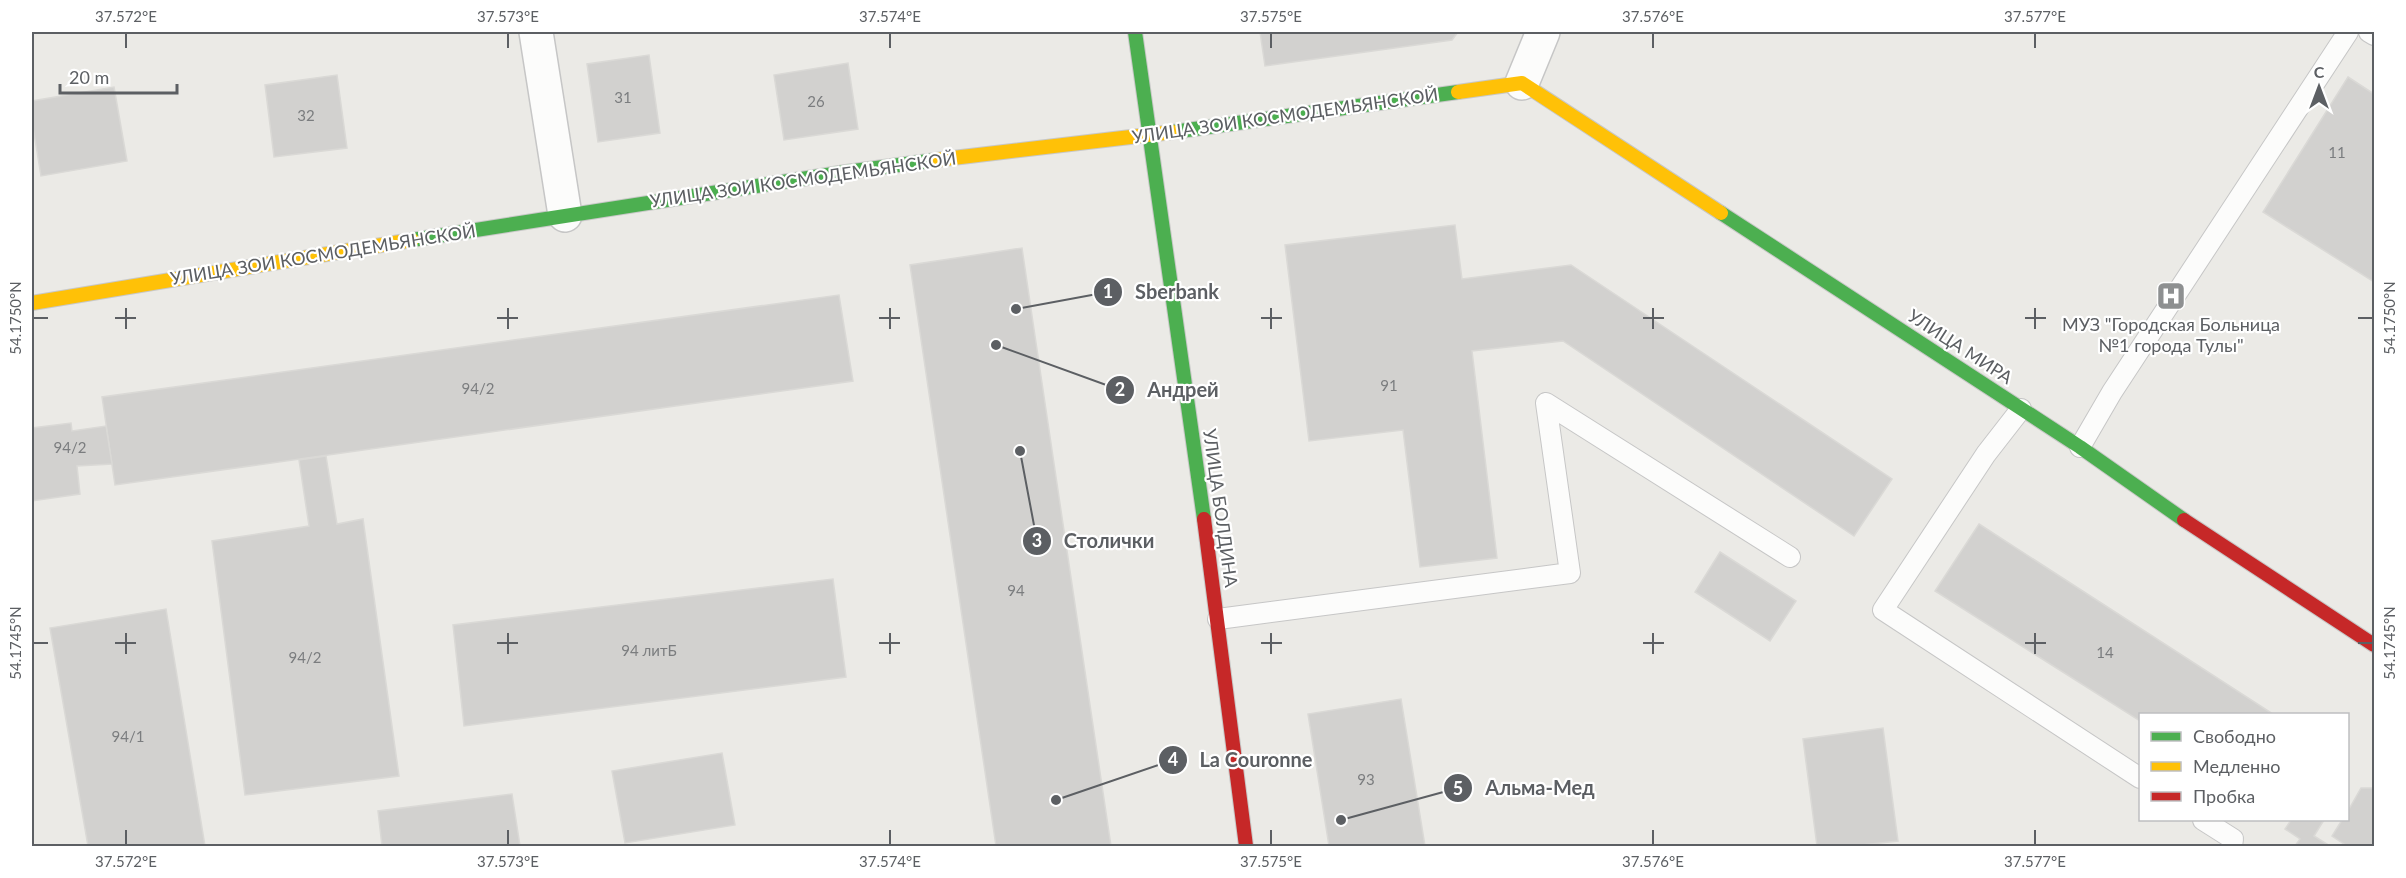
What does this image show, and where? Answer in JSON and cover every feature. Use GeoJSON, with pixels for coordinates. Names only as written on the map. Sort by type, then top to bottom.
{"type":"FeatureCollection","features":[{"type":"Feature","properties":{"kind":"street"},"geometry":{"type":"LineString","coordinates":[[536,32],[565,215]]}},
{"type":"Feature","properties":{"kind":"street","name":"УЛИЦА БОЛДИНА"},"geometry":{"type":"LineString","coordinates":[[1135,32],[1218,619],[1246,846]]}},
{"type":"Feature","properties":{"kind":"street"},"geometry":{"type":"LineString","coordinates":[[1522,83],[1543,32]]}},
{"type":"Feature","properties":{"kind":"street","name":"УЛИЦА ЗОИ КОСМОДЕМЬЯНСКОЙ"},"geometry":{"type":"LineString","coordinates":[[32,303],[565,215],[846,172],[1059,144],[1151,135],[1522,83]]}},
{"type":"Feature","properties":{"kind":"street","name":"УЛИЦА МИРА"},"geometry":{"type":"LineString","coordinates":[[1522,83],[2080,447],[2216,543],[2374,645]]}},
{"type":"Feature","properties":{"kind":"lane"},"geometry":{"type":"LineString","coordinates":[[2080,447],[2112,392],[2348,32]]}},
{"type":"Feature","properties":{"kind":"lane"},"geometry":{"type":"LineString","coordinates":[[2368,32],[2374,35]]}},
{"type":"Feature","properties":{"kind":"lane"},"geometry":{"type":"LineString","coordinates":[[1218,619],[1570,573],[1546,403],[1790,557]]}},
{"type":"Feature","properties":{"kind":"lane"},"geometry":{"type":"LineString","coordinates":[[2020,408],[1986,454],[1883,610],[2139,777]]}},
{"type":"Feature","properties":{"kind":"lane"},"geometry":{"type":"LineString","coordinates":[[2206,821],[2233,839],[2232,846]]}},
{"type":"Feature","properties":{"kind":"building"},"geometry":{"type":"Polygon","coordinates":[[[1260,32],[1458,32],[1452,40],[1265,66],[1260,32]]]}},
{"type":"Feature","properties":{"kind":"building"},"geometry":{"type":"Polygon","coordinates":[[[649,55],[660,133],[598,142],[587,64],[649,55]]]}},
{"type":"Feature","properties":{"kind":"building"},"geometry":{"type":"Polygon","coordinates":[[[848,63],[858,129],[784,140],[774,75],[848,63]]]}},
{"type":"Feature","properties":{"kind":"building"},"geometry":{"type":"Polygon","coordinates":[[[337,75],[347,148],[274,157],[265,85],[337,75]]]}},
{"type":"Feature","properties":{"kind":"building"},"geometry":{"type":"Polygon","coordinates":[[[2348,77],[2374,94],[2374,282],[2263,212],[2348,77]]]}},
{"type":"Feature","properties":{"kind":"building"},"geometry":{"type":"Polygon","coordinates":[[[114,87],[127,161],[41,176],[32,121],[32,101],[114,87]]]}},
{"type":"Feature","properties":{"kind":"building"},"geometry":{"type":"Polygon","coordinates":[[[1455,225],[1462,279],[1571,265],[1892,479],[1854,536],[1563,341],[1472,351],[1497,558],[1420,567],[1403,430],[1309,441],[1285,245],[1455,225]]]}},
{"type":"Feature","properties":{"kind":"building"},"geometry":{"type":"Polygon","coordinates":[[[1022,248],[1111,846],[996,846],[910,265],[1022,248]]]}},
{"type":"Feature","properties":{"kind":"building"},"geometry":{"type":"Polygon","coordinates":[[[839,295],[853,381],[115,485],[102,397],[839,295]]]}},
{"type":"Feature","properties":{"kind":"building"},"geometry":{"type":"Polygon","coordinates":[[[71,423],[72,431],[106,426],[112,464],[77,466],[80,494],[32,501],[32,428],[71,423]]]}},
{"type":"Feature","properties":{"kind":"building"},"geometry":{"type":"Polygon","coordinates":[[[326,456],[337,524],[363,519],[399,776],[245,795],[212,541],[309,526],[299,460],[326,456]]]}},
{"type":"Feature","properties":{"kind":"building"},"geometry":{"type":"Polygon","coordinates":[[[1979,524],[2271,713],[2139,713],[2139,720],[1935,591],[1979,524]]]}},
{"type":"Feature","properties":{"kind":"building"},"geometry":{"type":"Polygon","coordinates":[[[1720,552],[1796,601],[1770,641],[1695,592],[1720,552]]]}},
{"type":"Feature","properties":{"kind":"building"},"geometry":{"type":"Polygon","coordinates":[[[833,579],[846,677],[464,726],[453,625],[833,579]]]}},
{"type":"Feature","properties":{"kind":"building"},"geometry":{"type":"Polygon","coordinates":[[[166,609],[205,846],[88,846],[50,628],[166,609]]]}},
{"type":"Feature","properties":{"kind":"building"},"geometry":{"type":"Polygon","coordinates":[[[1401,699],[1425,846],[1329,846],[1308,714],[1401,699]]]}},
{"type":"Feature","properties":{"kind":"building"},"geometry":{"type":"Polygon","coordinates":[[[1883,728],[1898,841],[1853,846],[1817,846],[1803,739],[1883,728]]]}},
{"type":"Feature","properties":{"kind":"building"},"geometry":{"type":"Polygon","coordinates":[[[722,753],[735,825],[625,843],[612,771],[722,753]]]}},
{"type":"Feature","properties":{"kind":"building"},"geometry":{"type":"Polygon","coordinates":[[[2361,788],[2374,788],[2374,846],[2347,846],[2332,836],[2341,821],[2349,821],[2349,809],[2361,788]]]}},
{"type":"Feature","properties":{"kind":"building"},"geometry":{"type":"Polygon","coordinates":[[[512,794],[520,846],[382,846],[378,811],[512,794]]]}},
{"type":"Feature","properties":{"kind":"building"},"geometry":{"type":"Polygon","coordinates":[[[2290,821],[2323,821],[2314,836],[2330,846],[2295,846],[2300,839],[2285,829],[2290,821]]]}},
{"type":"Feature","properties":{"kind":"traffic: fast"},"geometry":{"type":"LineString","coordinates":[[1135,32],[1204,519]]}},
{"type":"Feature","properties":{"kind":"traffic: fast"},"geometry":{"type":"LineString","coordinates":[[1173,132],[1458,92]]}},
{"type":"Feature","properties":{"kind":"traffic: fast"},"geometry":{"type":"LineString","coordinates":[[412,240],[936,160]]}},
{"type":"Feature","properties":{"kind":"traffic: fast"},"geometry":{"type":"LineString","coordinates":[[1721,213],[2080,447],[2184,520]]}},
{"type":"Feature","properties":{"kind":"traffic: slow"},"geometry":{"type":"LineString","coordinates":[[1458,92],[1522,83],[1721,213]]}},
{"type":"Feature","properties":{"kind":"traffic: slow"},"geometry":{"type":"LineString","coordinates":[[936,160],[1173,132]]}},
{"type":"Feature","properties":{"kind":"traffic: slow"},"geometry":{"type":"LineString","coordinates":[[32,303],[412,240]]}},
{"type":"Feature","properties":{"kind":"traffic: jam"},"geometry":{"type":"LineString","coordinates":[[1204,519],[1246,846]]}},
{"type":"Feature","properties":{"kind":"traffic: jam"},"geometry":{"type":"LineString","coordinates":[[2184,520],[2374,645]]}},
{"type":"Feature","properties":{"kind":"place","name":"МУЗ \"Городская Больница №1 города Тулы\""},"geometry":{"type":"Point","coordinates":[2171,296]}},
{"type":"Feature","properties":{"kind":"place","name":"Sberbank"},"geometry":{"type":"Point","coordinates":[1016,309]}},
{"type":"Feature","properties":{"kind":"place","name":"Андрей"},"geometry":{"type":"Point","coordinates":[996,345]}},
{"type":"Feature","properties":{"kind":"place","name":"Столички"},"geometry":{"type":"Point","coordinates":[1020,451]}},
{"type":"Feature","properties":{"kind":"place","name":"La Couronne"},"geometry":{"type":"Point","coordinates":[1056,800]}},
{"type":"Feature","properties":{"kind":"place","name":"Альма-Мед"},"geometry":{"type":"Point","coordinates":[1341,820]}}]}
